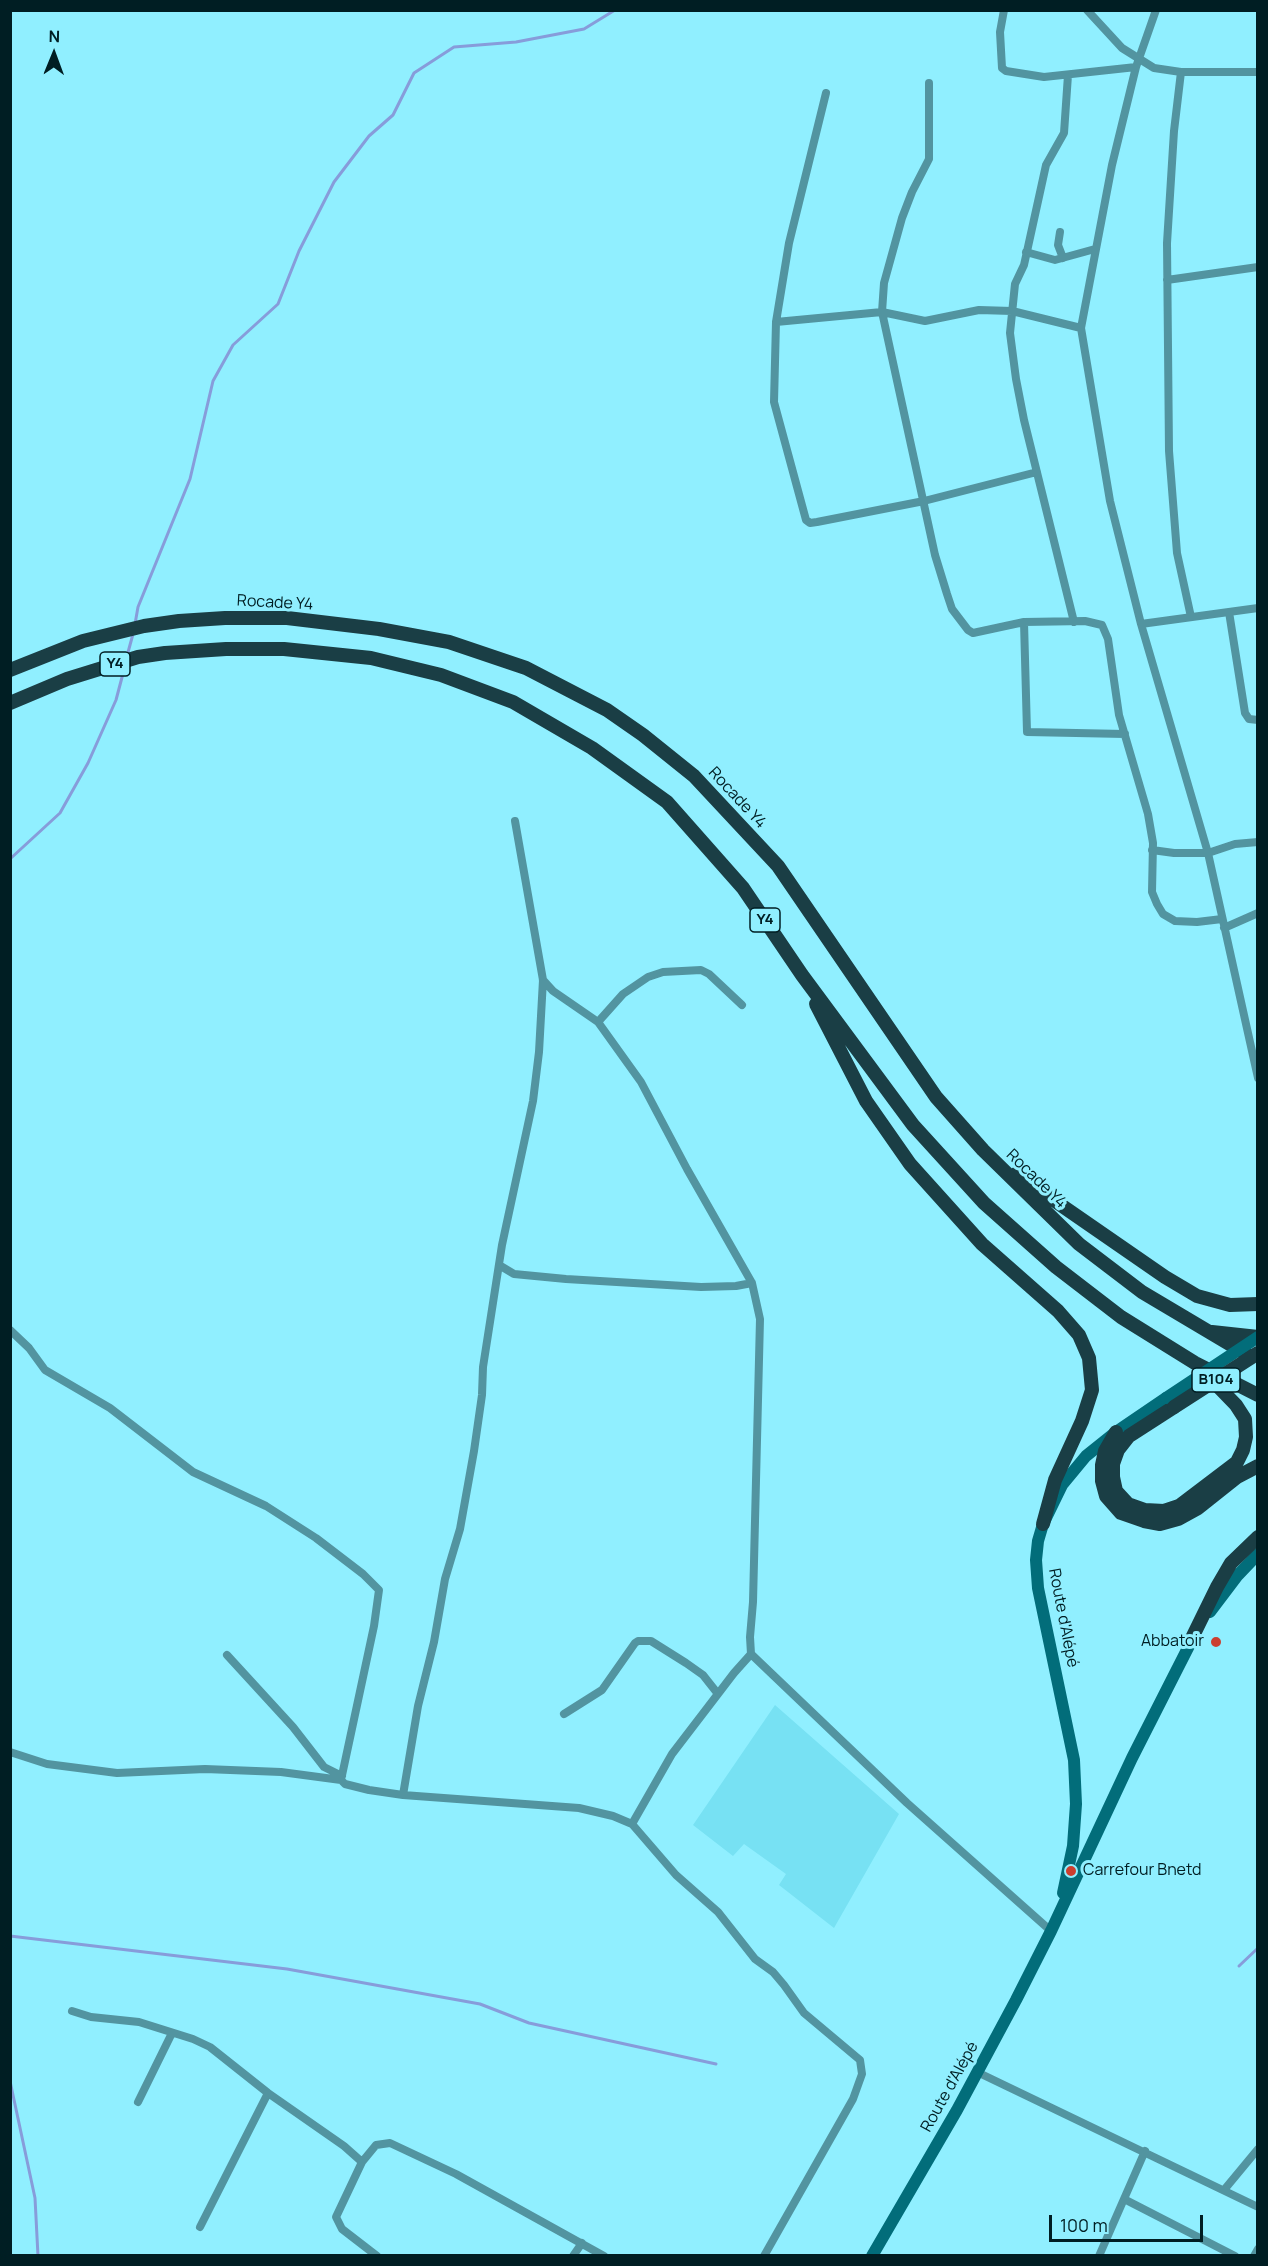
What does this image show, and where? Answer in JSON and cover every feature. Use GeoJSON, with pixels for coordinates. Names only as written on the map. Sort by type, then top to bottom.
{"type":"FeatureCollection","features":[{"type":"Feature","properties":{"kind":"highway","name":"Rocade Y4"},"geometry":{"type":"LineString","coordinates":[[10,670],[111,633],[179,621],[287,618],[379,629],[449,642],[526,668],[607,710],[643,735],[694,776],[778,866],[936,1097],[983,1150],[1079,1244],[1142,1292],[1257,1360]]}},
{"type":"Feature","properties":{"kind":"highway","name":"Y4"},"geometry":{"type":"LineString","coordinates":[[10,703],[67,679],[138,657],[226,649],[284,649],[371,658],[441,675],[513,702],[592,748],[667,802],[743,888],[802,975],[913,1125],[984,1203],[1056,1267],[1121,1317],[1195,1363],[1257,1395]]}},
{"type":"Feature","properties":{"kind":"highway"},"geometry":{"type":"LineString","coordinates":[[802,975],[866,1101],[910,1164],[982,1244],[1058,1311],[1079,1335],[1089,1358],[1092,1390],[1082,1421],[1055,1480],[1043,1524]]}},
{"type":"Feature","properties":{"kind":"highway"},"geometry":{"type":"LineString","coordinates":[[983,1150],[1165,1277],[1197,1296],[1230,1305],[1257,1304]]}},
{"type":"Feature","properties":{"kind":"highway"},"geometry":{"type":"LineString","coordinates":[[1207,1331],[1257,1337]]}},
{"type":"Feature","properties":{"kind":"highway","name":"B104"},"geometry":{"type":"LineString","coordinates":[[1170,1403],[1257,1353]]}},
{"type":"Feature","properties":{"kind":"highway"},"geometry":{"type":"LineString","coordinates":[[1170,1403],[1129,1437],[1118,1450],[1113,1464],[1116,1491],[1128,1504],[1145,1510],[1164,1511],[1179,1506],[1237,1462],[1244,1450],[1245,1419],[1236,1405],[1195,1363]]}},
{"type":"Feature","properties":{"kind":"highway"},"geometry":{"type":"LineString","coordinates":[[1116,1432],[1105,1451],[1102,1464],[1102,1481],[1106,1496],[1121,1513],[1144,1521],[1160,1524],[1178,1519],[1198,1508],[1237,1477],[1257,1466]]}},
{"type":"Feature","properties":{"kind":"highway"},"geometry":{"type":"LineString","coordinates":[[1190,1642],[1231,1563],[1257,1537]]}},
{"type":"Feature","properties":{"kind":"main road","name":"Route d'Alépé"},"geometry":{"type":"LineString","coordinates":[[1051,1931],[1065,1886],[1073,1846],[1076,1804],[1074,1760],[1038,1588],[1036,1560],[1043,1524],[1062,1485],[1086,1456],[1116,1432],[1170,1403],[1257,1337]]}},
{"type":"Feature","properties":{"kind":"main road","name":"Route d'Alépé"},"geometry":{"type":"LineString","coordinates":[[873,2256],[952,2120],[1051,1931],[1132,1758],[1190,1642],[1222,1594],[1257,1554]]}},
{"type":"Feature","properties":{"kind":"street"},"geometry":{"type":"LineString","coordinates":[[1004,10],[1000,32],[1003,70],[1044,77],[1137,63],[1181,72],[1257,72]]}},
{"type":"Feature","properties":{"kind":"street"},"geometry":{"type":"LineString","coordinates":[[1086,10],[1137,63]]}},
{"type":"Feature","properties":{"kind":"street"},"geometry":{"type":"LineString","coordinates":[[1156,10],[1137,63],[1095,249],[1081,328],[1110,501],[1141,624],[1208,853],[1257,1078]]}},
{"type":"Feature","properties":{"kind":"street"},"geometry":{"type":"LineString","coordinates":[[1181,72],[1174,131],[1167,243],[1170,463],[1177,553],[1191,617]]}},
{"type":"Feature","properties":{"kind":"street"},"geometry":{"type":"LineString","coordinates":[[1068,75],[1064,133],[1046,165],[1024,265],[1015,284],[1010,333],[1016,379],[1074,622]]}},
{"type":"Feature","properties":{"kind":"street"},"geometry":{"type":"LineString","coordinates":[[929,82],[928,159],[902,218],[884,283],[882,312],[935,555],[952,609],[968,630],[977,633],[1024,622],[1099,623],[1107,636],[1115,693],[1148,814],[1152,850],[1152,892],[1163,914],[1175,921],[1223,924],[1257,913]]}},
{"type":"Feature","properties":{"kind":"street"},"geometry":{"type":"LineString","coordinates":[[826,93],[789,243],[776,322],[774,402],[806,520],[810,523],[817,522],[924,501],[1037,472]]}},
{"type":"Feature","properties":{"kind":"street"},"geometry":{"type":"LineString","coordinates":[[1060,232],[1058,245],[1063,258]]}},
{"type":"Feature","properties":{"kind":"street"},"geometry":{"type":"LineString","coordinates":[[1026,252],[1055,260],[1095,249]]}},
{"type":"Feature","properties":{"kind":"street"},"geometry":{"type":"LineString","coordinates":[[1167,280],[1257,267]]}},
{"type":"Feature","properties":{"kind":"street"},"geometry":{"type":"LineString","coordinates":[[776,322],[882,312],[924,321],[979,310],[1012,311],[1081,328]]}},
{"type":"Feature","properties":{"kind":"street"},"geometry":{"type":"LineString","coordinates":[[1141,624],[1257,608]]}},
{"type":"Feature","properties":{"kind":"street"},"geometry":{"type":"LineString","coordinates":[[1229,612],[1245,713],[1249,719],[1257,720]]}},
{"type":"Feature","properties":{"kind":"street"},"geometry":{"type":"LineString","coordinates":[[1024,622],[1027,732],[1125,734]]}},
{"type":"Feature","properties":{"kind":"street"},"geometry":{"type":"LineString","coordinates":[[403,1795],[418,1706],[434,1642],[445,1579],[460,1529],[474,1451],[482,1395],[483,1367],[499,1265],[517,1168],[533,1101],[539,1052],[543,981],[515,821]]}},
{"type":"Feature","properties":{"kind":"street"},"geometry":{"type":"LineString","coordinates":[[1152,850],[1174,853],[1208,853],[1235,844],[1257,842]]}},
{"type":"Feature","properties":{"kind":"street"},"geometry":{"type":"LineString","coordinates":[[598,1022],[623,994],[648,976],[663,972],[701,970],[709,974],[742,1005]]}},
{"type":"Feature","properties":{"kind":"street"},"geometry":{"type":"LineString","coordinates":[[543,981],[553,991],[598,1022],[641,1082],[687,1169],[753,1283],[760,1319],[751,1654],[672,1754],[632,1824]]}},
{"type":"Feature","properties":{"kind":"street"},"geometry":{"type":"LineString","coordinates":[[499,1265],[514,1274],[566,1279],[701,1287],[736,1287],[753,1283]]}},
{"type":"Feature","properties":{"kind":"street"},"geometry":{"type":"LineString","coordinates":[[10,1330],[29,1348],[45,1370],[110,1408],[193,1472],[266,1506],[316,1538],[363,1574],[379,1590],[374,1626],[341,1778]]}},
{"type":"Feature","properties":{"kind":"street"},"geometry":{"type":"LineString","coordinates":[[564,1714],[603,1690],[638,1641],[651,1641],[686,1663],[703,1675],[718,1694]]}},
{"type":"Feature","properties":{"kind":"street"},"geometry":{"type":"LineString","coordinates":[[751,1654],[907,1803],[1051,1931]]}},
{"type":"Feature","properties":{"kind":"street"},"geometry":{"type":"LineString","coordinates":[[227,1655],[293,1727],[324,1767],[341,1778],[345,1784],[403,1795],[579,1808],[613,1816],[632,1824],[676,1875],[718,1912],[755,1959],[773,1972],[804,2013],[860,2060],[863,2067],[862,2074],[853,2099],[764,2256]]}},
{"type":"Feature","properties":{"kind":"street"},"geometry":{"type":"LineString","coordinates":[[10,1752],[47,1764],[117,1773],[216,1769],[341,1778]]}},
{"type":"Feature","properties":{"kind":"street"},"geometry":{"type":"LineString","coordinates":[[72,2011],[91,2017],[139,2022],[193,2039],[210,2047],[268,2093],[344,2146],[362,2162]]}},
{"type":"Feature","properties":{"kind":"street"},"geometry":{"type":"LineString","coordinates":[[138,2102],[172,2033]]}},
{"type":"Feature","properties":{"kind":"street"},"geometry":{"type":"LineString","coordinates":[[977,2072],[1145,2151],[1257,2207]]}},
{"type":"Feature","properties":{"kind":"street"},"geometry":{"type":"LineString","coordinates":[[200,2226],[268,2093]]}},
{"type":"Feature","properties":{"kind":"street"},"geometry":{"type":"LineString","coordinates":[[376,2256],[342,2229],[336,2217],[362,2162],[376,2145],[390,2143],[456,2174],[604,2256]]}},
{"type":"Feature","properties":{"kind":"street"},"geometry":{"type":"LineString","coordinates":[[1224,2190],[1257,2149]]}},
{"type":"Feature","properties":{"kind":"street"},"geometry":{"type":"LineString","coordinates":[[1099,2256],[1145,2151]]}},
{"type":"Feature","properties":{"kind":"street"},"geometry":{"type":"LineString","coordinates":[[1124,2199],[1234,2256]]}},
{"type":"Feature","properties":{"kind":"street"},"geometry":{"type":"LineString","coordinates":[[573,2256],[582,2242]]}},
{"type":"Feature","properties":{"kind":"street"},"geometry":{"type":"LineString","coordinates":[[1254,2256],[1257,2249]]}},
{"type":"Feature","properties":{"kind":"shaded area"},"geometry":{"type":"Polygon","coordinates":[[[775,1705],[899,1814],[834,1928],[779,1885],[786,1874],[744,1844],[733,1856],[693,1825],[775,1705]]]}},
{"type":"Feature","properties":{"kind":"waterway"},"geometry":{"type":"LineString","coordinates":[[135,624],[138,607],[190,479],[213,381],[233,345],[278,304],[299,251],[334,182],[369,136],[393,115],[414,73],[454,47],[516,42],[584,29],[615,10]]}},
{"type":"Feature","properties":{"kind":"waterway"},"geometry":{"type":"LineString","coordinates":[[127,656],[133,634]]}},
{"type":"Feature","properties":{"kind":"waterway"},"geometry":{"type":"LineString","coordinates":[[10,859],[60,813],[88,763],[116,700],[125,666]]}},
{"type":"Feature","properties":{"kind":"waterway"},"geometry":{"type":"LineString","coordinates":[[10,1936],[287,1969],[480,2004],[529,2023],[716,2064]]}},
{"type":"Feature","properties":{"kind":"waterway"},"geometry":{"type":"LineString","coordinates":[[1239,1966],[1258,1948]]}},
{"type":"Feature","properties":{"kind":"waterway"},"geometry":{"type":"LineString","coordinates":[[10,2081],[35,2198],[38,2256]]}},
{"type":"Feature","properties":{"kind":"place","name":"Abbatoir"},"geometry":{"type":"Point","coordinates":[1216,1642]}},
{"type":"Feature","properties":{"kind":"place","name":"Carrefour Bnetd"},"geometry":{"type":"Point","coordinates":[1071,1871]}}]}
